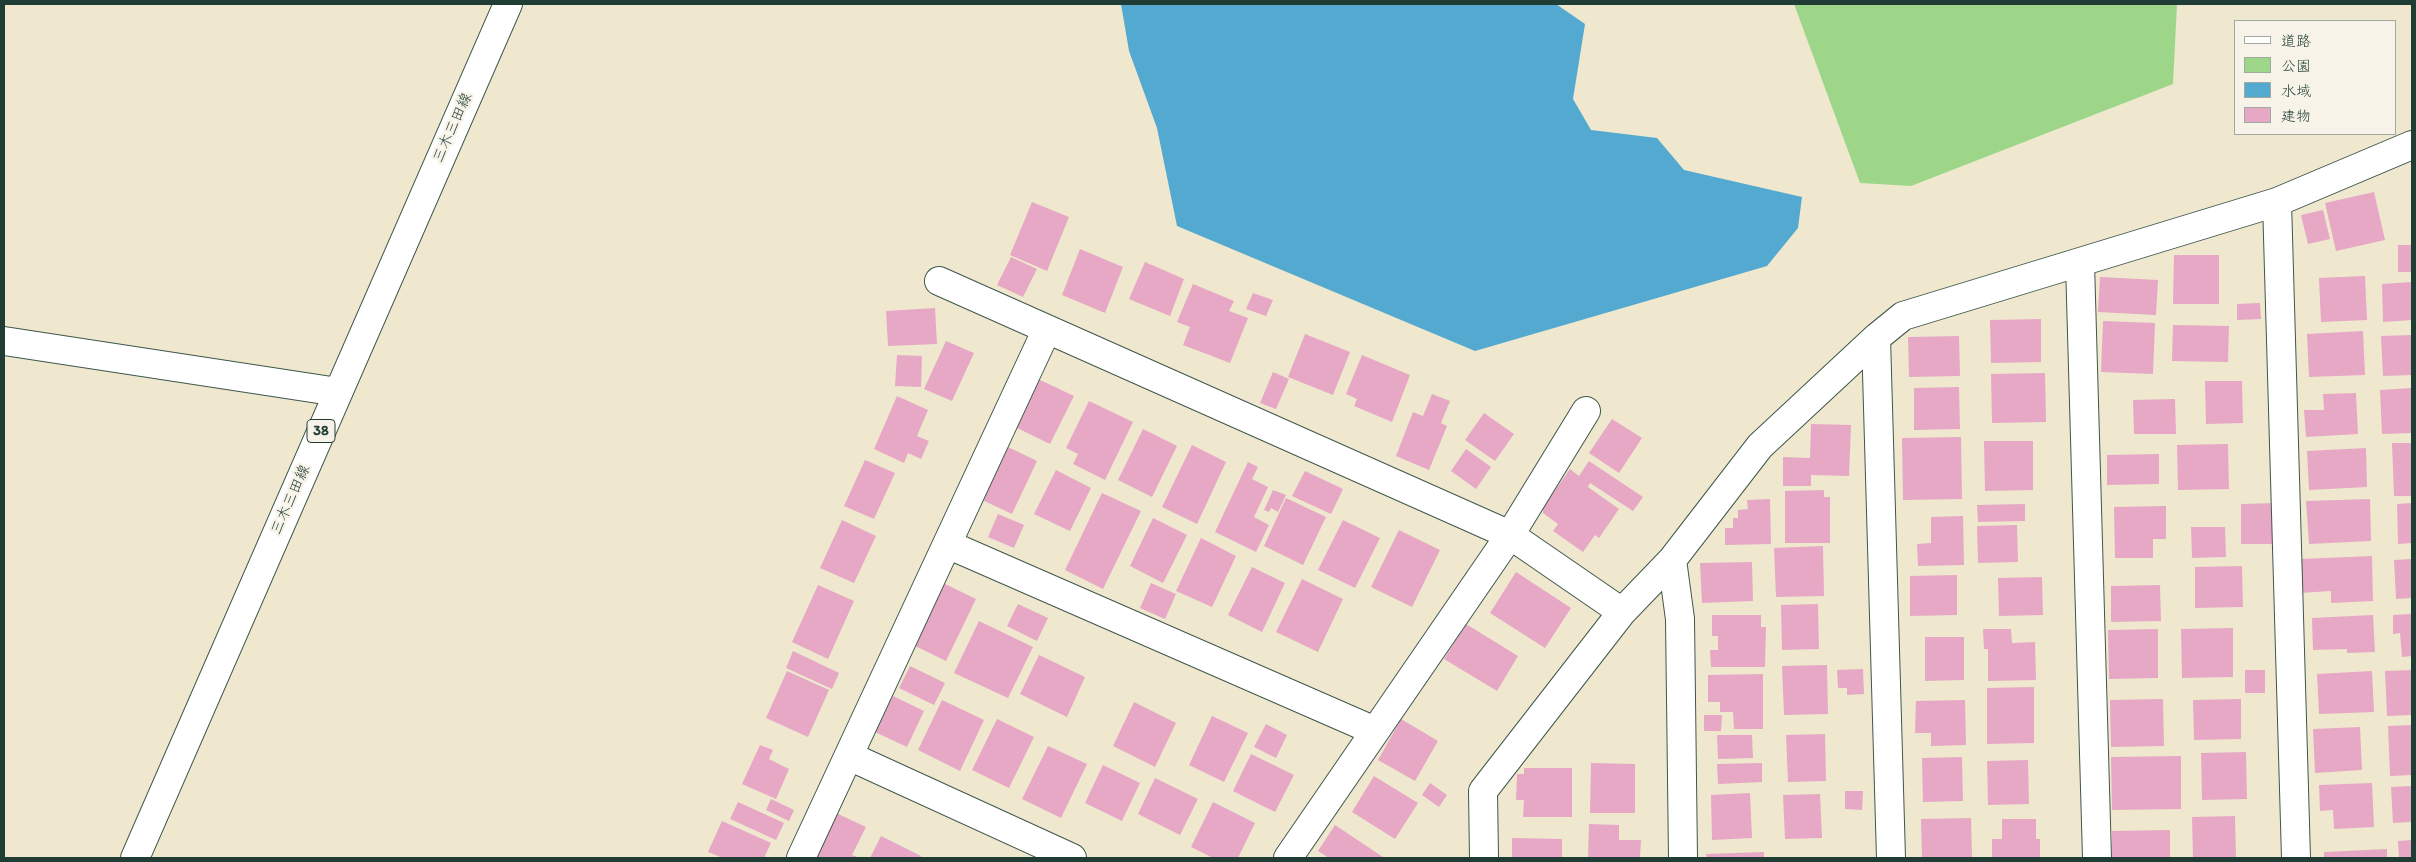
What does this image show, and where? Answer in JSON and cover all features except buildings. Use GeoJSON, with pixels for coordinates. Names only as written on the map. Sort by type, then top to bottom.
{"type":"FeatureCollection","features":[{"type":"Feature","properties":{"kind":"street","name":"三木三田線"},"geometry":{"type":"LineString","coordinates":[[135,858],[508,4]]}},
{"type":"Feature","properties":{"kind":"street"},"geometry":{"type":"LineString","coordinates":[[1484,858],[1483,791],[1622,612],[1672,560],[1760,446],[1876,338],[1903,316],[2277,202],[2412,146]]}},
{"type":"Feature","properties":{"kind":"street"},"geometry":{"type":"LineString","coordinates":[[2277,202],[2296,858]]}},
{"type":"Feature","properties":{"kind":"street"},"geometry":{"type":"LineString","coordinates":[[2080,263],[2097,858]]}},
{"type":"Feature","properties":{"kind":"street"},"geometry":{"type":"LineString","coordinates":[[939,280],[1510,535],[1622,612]]}},
{"type":"Feature","properties":{"kind":"street"},"geometry":{"type":"LineString","coordinates":[[801,858],[1047,329]]}},
{"type":"Feature","properties":{"kind":"street"},"geometry":{"type":"LineString","coordinates":[[1876,338],[1891,858]]}},
{"type":"Feature","properties":{"kind":"street"},"geometry":{"type":"LineString","coordinates":[[4,341],[338,392]]}},
{"type":"Feature","properties":{"kind":"street"},"geometry":{"type":"LineString","coordinates":[[1288,858],[1510,535],[1586,411]]}},
{"type":"Feature","properties":{"kind":"street"},"geometry":{"type":"LineString","coordinates":[[947,544],[1376,731]]}},
{"type":"Feature","properties":{"kind":"street"},"geometry":{"type":"LineString","coordinates":[[1672,560],[1680,619],[1683,858]]}},
{"type":"Feature","properties":{"kind":"street"},"geometry":{"type":"LineString","coordinates":[[848,756],[1072,858]]}},
{"type":"Feature","properties":{"kind":"green space"},"geometry":{"type":"Polygon","coordinates":[[[1794,4],[2177,4],[2173,84],[1911,186],[1860,183],[1794,4]]]}},
{"type":"Feature","properties":{"kind":"water"},"geometry":{"type":"Polygon","coordinates":[[[1121,4],[1556,4],[1585,24],[1573,99],[1591,130],[1657,138],[1684,170],[1802,197],[1798,228],[1767,266],[1475,351],[1177,226],[1157,128],[1129,51],[1121,4]]]}}]}
